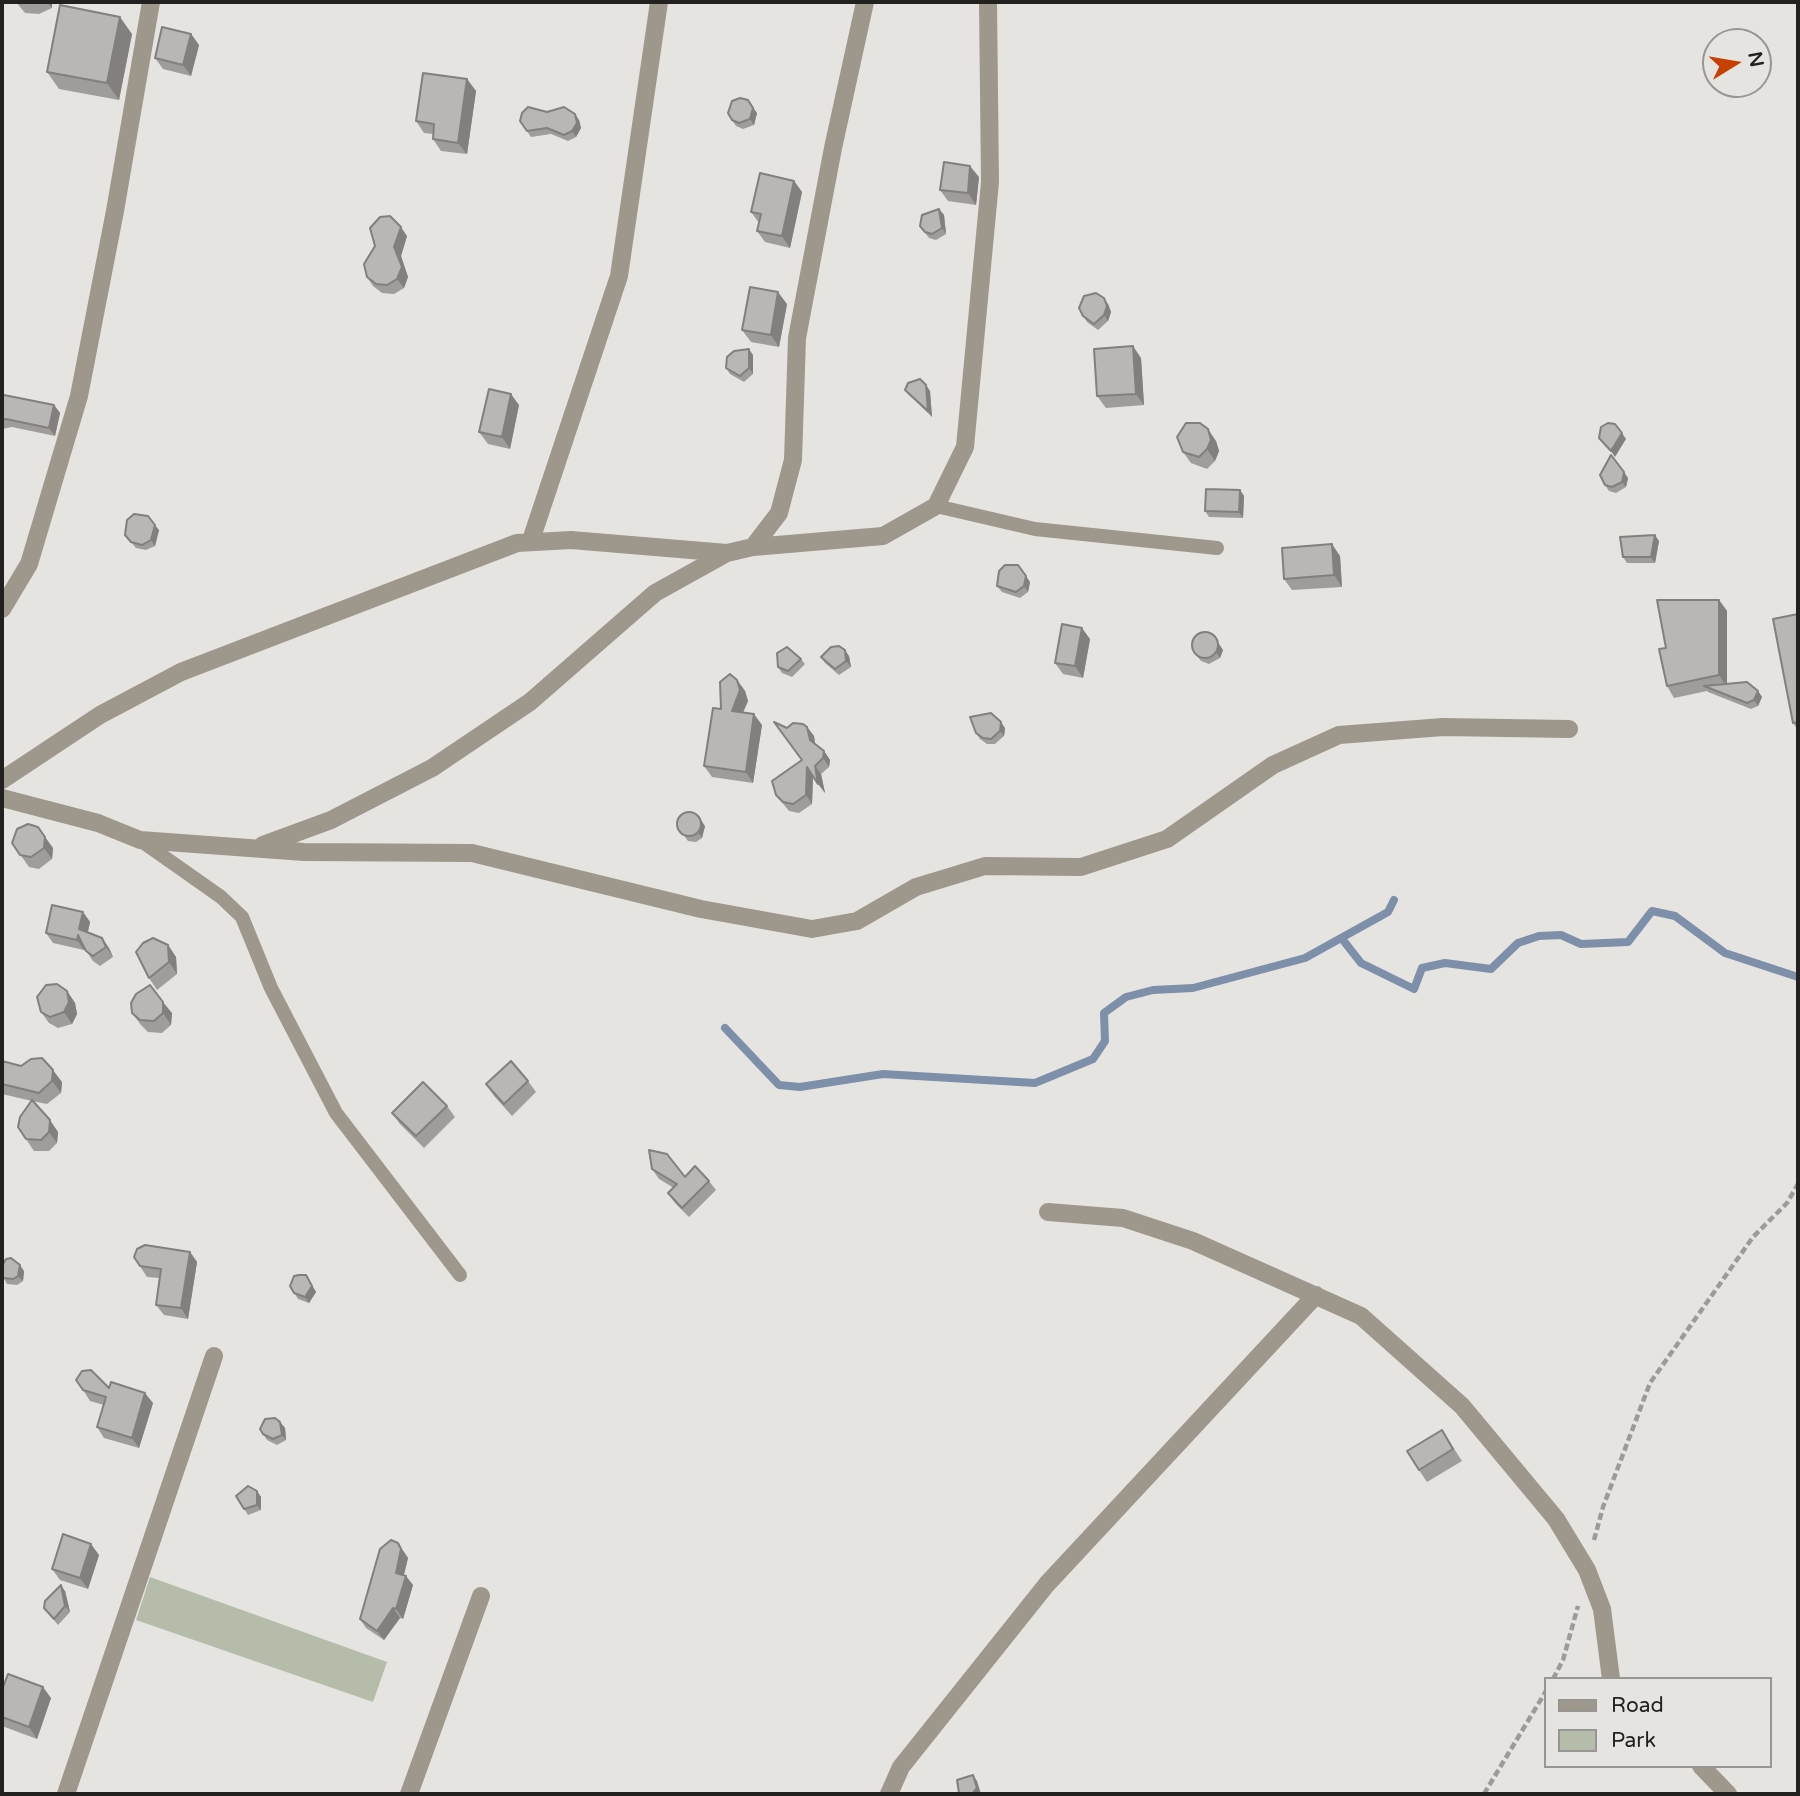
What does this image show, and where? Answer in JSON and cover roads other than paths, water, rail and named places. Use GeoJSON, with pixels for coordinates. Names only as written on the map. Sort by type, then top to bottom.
{"type":"FeatureCollection","features":[{"type":"Feature","properties":{"kind":"street"},"geometry":{"type":"LineString","coordinates":[[2,609],[29,564],[79,396],[115,211],[151,2]]}},
{"type":"Feature","properties":{"kind":"street"},"geometry":{"type":"LineString","coordinates":[[531,540],[619,276],[659,2]]}},
{"type":"Feature","properties":{"kind":"street"},"geometry":{"type":"LineString","coordinates":[[752,547],[779,513],[793,460],[797,338],[865,2]]}},
{"type":"Feature","properties":{"kind":"street"},"geometry":{"type":"LineString","coordinates":[[256,848],[331,820],[432,768],[530,702],[654,593],[727,553],[752,547],[883,536],[936,506],[965,447],[990,181],[988,2]]}},
{"type":"Feature","properties":{"kind":"street"},"geometry":{"type":"LineString","coordinates":[[2,780],[100,715],[181,672],[492,551],[531,540],[571,540],[727,553]]}},
{"type":"Feature","properties":{"kind":"street"},"geometry":{"type":"LineString","coordinates":[[2,798],[98,823],[140,840],[304,852],[472,853],[701,909],[812,929],[857,921],[916,887],[985,866],[1081,867],[1167,839],[1273,765],[1339,735],[1443,727],[1569,729]]}},
{"type":"Feature","properties":{"kind":"street"},"geometry":{"type":"LineString","coordinates":[[1048,1212],[1123,1218],[1192,1241],[1361,1316],[1462,1406],[1556,1519],[1587,1570],[1602,1609],[1611,1677]]}},
{"type":"Feature","properties":{"kind":"street"},"geometry":{"type":"LineString","coordinates":[[889,1794],[901,1767],[1047,1584],[1316,1295]]}},
{"type":"Feature","properties":{"kind":"street"},"geometry":{"type":"LineString","coordinates":[[66,1794],[214,1356]]}},
{"type":"Feature","properties":{"kind":"street"},"geometry":{"type":"LineString","coordinates":[[409,1794],[481,1596]]}},
{"type":"Feature","properties":{"kind":"street"},"geometry":{"type":"LineString","coordinates":[[1703,1768],[1728,1794]]}},
{"type":"Feature","properties":{"kind":"lane"},"geometry":{"type":"LineString","coordinates":[[936,506],[1035,529],[1217,548]]}},
{"type":"Feature","properties":{"kind":"lane"},"geometry":{"type":"LineString","coordinates":[[140,840],[222,897],[242,917],[271,988],[336,1113],[460,1275]]}},
{"type":"Feature","properties":{"kind":"waterway"},"geometry":{"type":"LineString","coordinates":[[725,1028],[779,1085],[800,1087],[883,1074],[1035,1083],[1093,1059],[1105,1041],[1104,1013],[1126,997],[1153,990],[1193,988],[1305,958],[1388,912],[1394,900]]}},
{"type":"Feature","properties":{"kind":"waterway"},"geometry":{"type":"LineString","coordinates":[[1343,940],[1361,963],[1414,989],[1422,968],[1445,963],[1491,969],[1518,943],[1539,936],[1561,935],[1581,944],[1628,942],[1652,911],[1675,916],[1725,953],[1798,977]]}}]}
